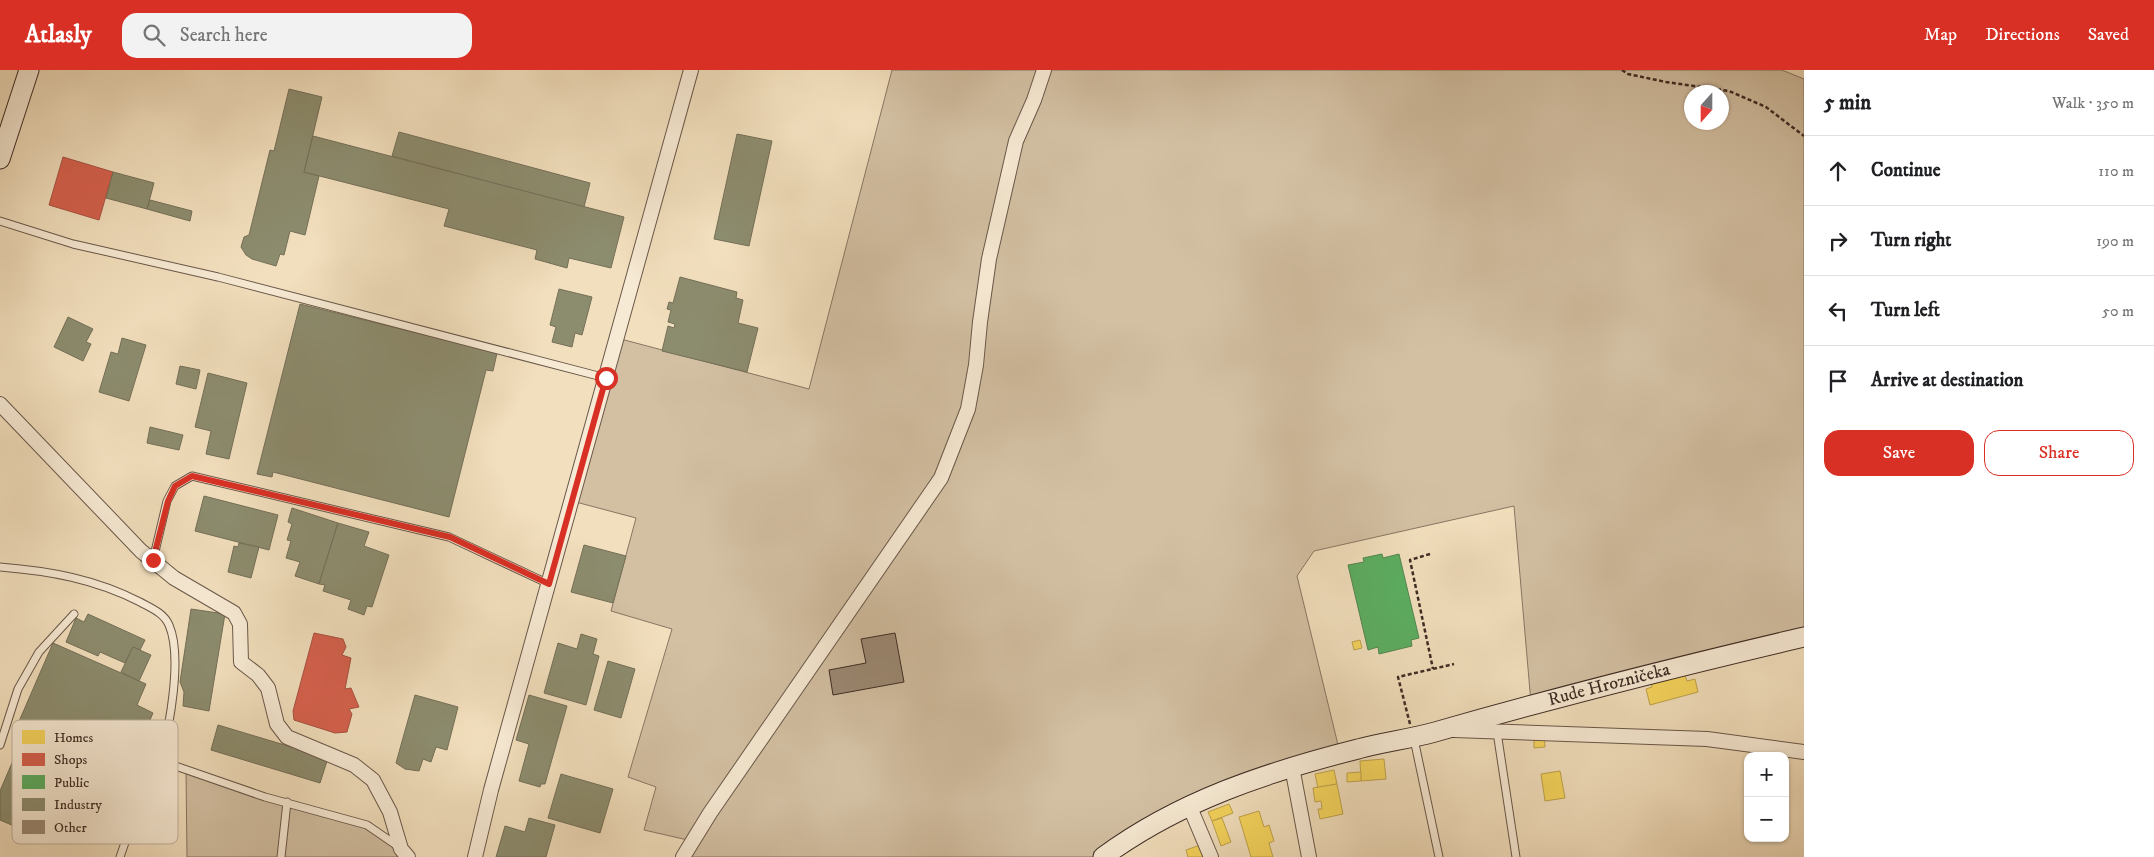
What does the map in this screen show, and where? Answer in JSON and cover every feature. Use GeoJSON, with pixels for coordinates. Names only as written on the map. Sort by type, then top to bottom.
{"type":"FeatureCollection","features":[{"type":"Feature","properties":{"kind":"street"},"geometry":{"type":"LineString","coordinates":[[0,159],[29,70]]}},
{"type":"Feature","properties":{"kind":"street"},"geometry":{"type":"LineString","coordinates":[[475,857],[490,790],[691,70]]}},
{"type":"Feature","properties":{"kind":"street"},"geometry":{"type":"LineString","coordinates":[[683,857],[710,813],[942,478],[968,409],[976,365],[989,259],[1016,141],[1034,100],[1044,70]]}},
{"type":"Feature","properties":{"kind":"street"},"geometry":{"type":"LineString","coordinates":[[0,404],[141,551],[174,578],[234,613],[240,624],[241,662],[258,675],[268,688],[277,724],[287,737],[354,765],[373,780],[390,812],[405,853]]}},
{"type":"Feature","properties":{"kind":"street","name":"Rude Hrozničeka"},"geometry":{"type":"LineString","coordinates":[[1105,856],[1142,831],[1189,805],[1255,779],[1292,767],[1440,730],[1531,703],[1804,637]]}},
{"type":"Feature","properties":{"kind":"street"},"geometry":{"type":"LineString","coordinates":[[1440,730],[1707,739],[1804,752]]}},
{"type":"Feature","properties":{"kind":"street"},"geometry":{"type":"LineString","coordinates":[[1292,767],[1310,857]]}},
{"type":"Feature","properties":{"kind":"street"},"geometry":{"type":"LineString","coordinates":[[1189,805],[1211,857]]}},
{"type":"Feature","properties":{"kind":"lane"},"geometry":{"type":"LineString","coordinates":[[0,221],[73,244],[218,277],[606,378]]}},
{"type":"Feature","properties":{"kind":"lane"},"geometry":{"type":"LineString","coordinates":[[153,560],[168,501],[175,486],[192,476],[450,537],[549,584]]}},
{"type":"Feature","properties":{"kind":"lane"},"geometry":{"type":"LineString","coordinates":[[0,567],[72,576],[94,582],[116,590],[160,612],[169,624],[175,650],[173,691],[168,720]]}},
{"type":"Feature","properties":{"kind":"lane"},"geometry":{"type":"LineString","coordinates":[[0,744],[18,689],[39,652],[74,614]]}},
{"type":"Feature","properties":{"kind":"lane"},"geometry":{"type":"LineString","coordinates":[[1496,732],[1516,857]]}},
{"type":"Feature","properties":{"kind":"lane"},"geometry":{"type":"LineString","coordinates":[[1413,736],[1439,857]]}},
{"type":"Feature","properties":{"kind":"lane"},"geometry":{"type":"LineString","coordinates":[[178,767],[209,779],[366,825],[405,853]]}},
{"type":"Feature","properties":{"kind":"lane"},"geometry":{"type":"LineString","coordinates":[[281,857],[286,802]]}},
{"type":"Feature","properties":{"kind":"lane"},"geometry":{"type":"LineString","coordinates":[[120,857],[125,844]]}},
{"type":"Feature","properties":{"kind":"path"},"geometry":{"type":"LineString","coordinates":[[1622,70],[1628,74],[1666,82],[1729,91],[1766,106],[1804,136]]}},
{"type":"Feature","properties":{"kind":"path"},"geometry":{"type":"LineString","coordinates":[[1430,554],[1410,560],[1433,669]]}},
{"type":"Feature","properties":{"kind":"path"},"geometry":{"type":"LineString","coordinates":[[1413,736],[1398,677],[1454,664]]}},
{"type":"Feature","properties":{"kind":"shaded area"},"geometry":{"type":"Polygon","coordinates":[[[892,70],[1782,70],[1804,79],[1804,637],[1531,703],[1514,506],[1314,551],[1297,576],[1340,753],[1292,767],[1099,857],[683,857],[692,841],[644,830],[656,787],[628,777],[672,629],[611,611],[636,518],[572,501],[617,338],[809,389],[892,70]]]}},
{"type":"Feature","properties":{"kind":"shaded area"},"geometry":{"type":"Polygon","coordinates":[[[186,771],[367,825],[408,857],[187,857],[186,771]]]}},
{"type":"Feature","properties":{"kind":"building: Homes"},"geometry":{"type":"Polygon","coordinates":[[[1360,640],[1362,648],[1354,650],[1352,642],[1360,640]]]}},
{"type":"Feature","properties":{"kind":"building: Homes"},"geometry":{"type":"Polygon","coordinates":[[[1683,670],[1687,681],[1695,679],[1698,692],[1650,705],[1646,689],[1652,687],[1650,679],[1683,670]]]}},
{"type":"Feature","properties":{"kind":"building: Homes"},"geometry":{"type":"Polygon","coordinates":[[[1544,735],[1545,747],[1534,748],[1534,736],[1544,735]]]}},
{"type":"Feature","properties":{"kind":"building: Homes"},"geometry":{"type":"Polygon","coordinates":[[[1384,759],[1386,779],[1361,781],[1360,761],[1384,759]]]}},
{"type":"Feature","properties":{"kind":"building: Homes"},"geometry":{"type":"Polygon","coordinates":[[[1334,770],[1337,784],[1318,788],[1315,774],[1334,770]]]}},
{"type":"Feature","properties":{"kind":"building: Homes"},"geometry":{"type":"Polygon","coordinates":[[[1560,771],[1565,798],[1545,801],[1541,774],[1560,771]]]}},
{"type":"Feature","properties":{"kind":"building: Homes"},"geometry":{"type":"Polygon","coordinates":[[[1361,772],[1361,781],[1347,782],[1347,773],[1361,772]]]}},
{"type":"Feature","properties":{"kind":"building: Homes"},"geometry":{"type":"Polygon","coordinates":[[[1337,784],[1343,814],[1320,819],[1318,809],[1322,809],[1321,801],[1315,802],[1313,788],[1337,784]]]}},
{"type":"Feature","properties":{"kind":"building: Homes"},"geometry":{"type":"Polygon","coordinates":[[[1229,804],[1233,813],[1212,821],[1208,812],[1229,804]]]}},
{"type":"Feature","properties":{"kind":"building: Homes"},"geometry":{"type":"Polygon","coordinates":[[[1259,811],[1264,827],[1269,825],[1274,841],[1269,843],[1273,857],[1251,857],[1239,817],[1259,811]]]}},
{"type":"Feature","properties":{"kind":"building: Homes"},"geometry":{"type":"Polygon","coordinates":[[[1222,818],[1231,842],[1221,846],[1212,821],[1222,818]]]}},
{"type":"Feature","properties":{"kind":"building: Homes"},"geometry":{"type":"Polygon","coordinates":[[[1203,844],[1207,857],[1188,857],[1186,850],[1203,844]]]}},
{"type":"Feature","properties":{"kind":"building: Shops"},"geometry":{"type":"Polygon","coordinates":[[[63,157],[113,172],[99,220],[49,205],[63,157]]]}},
{"type":"Feature","properties":{"kind":"building: Shops"},"geometry":{"type":"Polygon","coordinates":[[[314,633],[343,639],[346,647],[342,655],[351,658],[345,689],[351,688],[359,707],[349,709],[352,714],[347,732],[335,733],[294,720],[293,711],[314,633]]]}},
{"type":"Feature","properties":{"kind":"building: Public"},"geometry":{"type":"Polygon","coordinates":[[[1382,554],[1383,558],[1399,554],[1419,638],[1411,640],[1412,646],[1379,654],[1378,647],[1368,650],[1348,565],[1364,562],[1363,558],[1382,554]]]}},
{"type":"Feature","properties":{"kind":"building: Industry"},"geometry":{"type":"Polygon","coordinates":[[[289,89],[322,97],[304,172],[319,176],[305,235],[290,231],[284,255],[280,254],[276,266],[252,259],[246,255],[241,247],[244,237],[249,235],[270,150],[274,151],[289,89]]]}},
{"type":"Feature","properties":{"kind":"building: Industry"},"geometry":{"type":"Polygon","coordinates":[[[399,132],[590,183],[584,207],[392,156],[399,132]]]}},
{"type":"Feature","properties":{"kind":"building: Industry"},"geometry":{"type":"Polygon","coordinates":[[[737,134],[772,141],[749,246],[714,239],[737,134]]]}},
{"type":"Feature","properties":{"kind":"building: Industry"},"geometry":{"type":"Polygon","coordinates":[[[313,136],[624,217],[611,268],[569,258],[567,268],[535,259],[537,250],[444,226],[449,209],[304,172],[313,136]]]}},
{"type":"Feature","properties":{"kind":"building: Industry"},"geometry":{"type":"Polygon","coordinates":[[[113,172],[154,183],[147,209],[106,198],[113,172]]]}},
{"type":"Feature","properties":{"kind":"building: Industry"},"geometry":{"type":"Polygon","coordinates":[[[150,200],[192,211],[190,221],[147,209],[150,200]]]}},
{"type":"Feature","properties":{"kind":"building: Industry"},"geometry":{"type":"Polygon","coordinates":[[[680,277],[737,292],[736,298],[743,300],[738,323],[758,328],[747,372],[662,351],[668,326],[674,328],[675,324],[668,322],[671,310],[667,309],[669,302],[673,303],[680,277]]]}},
{"type":"Feature","properties":{"kind":"building: Industry"},"geometry":{"type":"Polygon","coordinates":[[[559,289],[592,297],[582,335],[575,333],[572,347],[552,342],[556,327],[550,325],[559,289]]]}},
{"type":"Feature","properties":{"kind":"building: Industry"},"geometry":{"type":"Polygon","coordinates":[[[300,304],[497,353],[493,371],[486,370],[449,517],[273,472],[272,477],[257,474],[300,304]]]}},
{"type":"Feature","properties":{"kind":"building: Industry"},"geometry":{"type":"Polygon","coordinates":[[[68,317],[93,329],[86,342],[91,344],[83,361],[54,347],[68,317]]]}},
{"type":"Feature","properties":{"kind":"building: Industry"},"geometry":{"type":"Polygon","coordinates":[[[122,338],[146,345],[129,401],[99,392],[111,352],[118,354],[122,338]]]}},
{"type":"Feature","properties":{"kind":"building: Industry"},"geometry":{"type":"Polygon","coordinates":[[[180,366],[200,370],[196,389],[176,384],[180,366]]]}},
{"type":"Feature","properties":{"kind":"building: Industry"},"geometry":{"type":"Polygon","coordinates":[[[208,373],[247,383],[229,459],[206,454],[211,431],[195,427],[208,373]]]}},
{"type":"Feature","properties":{"kind":"building: Industry"},"geometry":{"type":"Polygon","coordinates":[[[150,427],[183,435],[179,450],[147,443],[150,427]]]}},
{"type":"Feature","properties":{"kind":"building: Industry"},"geometry":{"type":"Polygon","coordinates":[[[204,496],[278,515],[269,550],[195,531],[204,496]]]}},
{"type":"Feature","properties":{"kind":"building: Industry"},"geometry":{"type":"Polygon","coordinates":[[[292,508],[338,523],[319,584],[295,576],[300,562],[286,558],[291,541],[287,540],[292,524],[288,522],[292,508]]]}},
{"type":"Feature","properties":{"kind":"building: Industry"},"geometry":{"type":"Polygon","coordinates":[[[338,523],[369,532],[364,546],[389,555],[372,607],[367,606],[364,615],[348,609],[351,600],[323,591],[325,585],[319,584],[338,523]]]}},
{"type":"Feature","properties":{"kind":"building: Industry"},"geometry":{"type":"Polygon","coordinates":[[[239,543],[259,547],[251,578],[228,572],[234,546],[238,547],[239,543]]]}},
{"type":"Feature","properties":{"kind":"building: Industry"},"geometry":{"type":"Polygon","coordinates":[[[584,545],[626,556],[613,603],[571,592],[584,545]]]}},
{"type":"Feature","properties":{"kind":"building: Industry"},"geometry":{"type":"Polygon","coordinates":[[[191,609],[225,614],[209,711],[183,706],[184,692],[180,682],[191,609]]]}},
{"type":"Feature","properties":{"kind":"building: Industry"},"geometry":{"type":"Polygon","coordinates":[[[88,614],[145,640],[140,650],[133,647],[125,663],[100,652],[98,656],[66,642],[76,618],[84,622],[88,614]]]}},
{"type":"Feature","properties":{"kind":"building: Industry"},"geometry":{"type":"Polygon","coordinates":[[[581,634],[597,639],[593,654],[599,656],[586,705],[544,693],[558,643],[577,649],[581,634]]]}},
{"type":"Feature","properties":{"kind":"building: Industry"},"geometry":{"type":"Polygon","coordinates":[[[53,643],[146,684],[137,705],[153,713],[150,720],[20,720],[53,643]]]}},
{"type":"Feature","properties":{"kind":"building: Industry"},"geometry":{"type":"Polygon","coordinates":[[[133,647],[151,655],[139,681],[121,672],[133,647]]]}},
{"type":"Feature","properties":{"kind":"building: Industry"},"geometry":{"type":"Polygon","coordinates":[[[608,661],[635,669],[621,718],[594,710],[608,661]]]}},
{"type":"Feature","properties":{"kind":"building: Industry"},"geometry":{"type":"Polygon","coordinates":[[[415,695],[458,707],[447,750],[436,747],[431,762],[423,759],[419,771],[405,769],[396,763],[415,695]]]}},
{"type":"Feature","properties":{"kind":"building: Industry"},"geometry":{"type":"Polygon","coordinates":[[[529,695],[567,706],[545,784],[541,784],[540,787],[519,781],[529,744],[516,740],[529,695]]]}},
{"type":"Feature","properties":{"kind":"building: Industry"},"geometry":{"type":"Polygon","coordinates":[[[218,725],[328,758],[320,783],[211,750],[218,725]]]}},
{"type":"Feature","properties":{"kind":"building: Industry"},"geometry":{"type":"Polygon","coordinates":[[[12,763],[12,825],[0,820],[0,791],[12,763]]]}},
{"type":"Feature","properties":{"kind":"building: Industry"},"geometry":{"type":"Polygon","coordinates":[[[561,774],[613,789],[600,833],[548,818],[561,774]]]}},
{"type":"Feature","properties":{"kind":"building: Industry"},"geometry":{"type":"Polygon","coordinates":[[[529,818],[555,825],[546,857],[496,857],[505,826],[525,832],[529,818]]]}},
{"type":"Feature","properties":{"kind":"building: Other"},"geometry":{"type":"Polygon","coordinates":[[[895,633],[904,682],[833,695],[829,670],[866,663],[861,639],[895,633]]]}},
{"type":"Feature","properties":{"kind":"route"},"geometry":{"type":"LineString","coordinates":[[153,560],[168,501],[175,486],[192,476],[450,537],[549,584],[606,378]]}}]}
